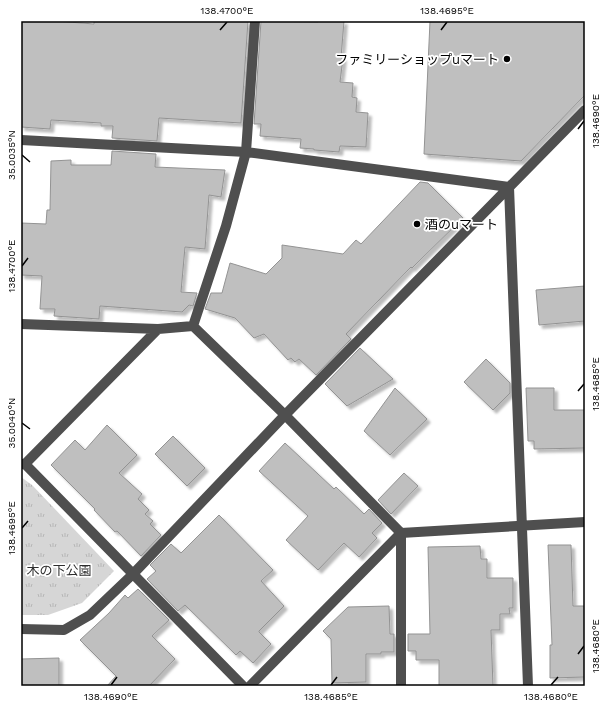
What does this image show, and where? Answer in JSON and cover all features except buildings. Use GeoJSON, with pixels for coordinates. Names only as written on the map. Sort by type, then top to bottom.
{"type":"FeatureCollection","features":[{"type":"Feature","properties":{"kind":"street"},"geometry":{"type":"LineString","coordinates":[[192,326],[226,226],[246,152],[255,21]]}},
{"type":"Feature","properties":{"kind":"street"},"geometry":{"type":"LineString","coordinates":[[21,629],[64,630],[90,615],[133,574],[286,415],[585,110]]}},
{"type":"Feature","properties":{"kind":"street"},"geometry":{"type":"LineString","coordinates":[[21,140],[246,152],[509,187]]}},
{"type":"Feature","properties":{"kind":"street"},"geometry":{"type":"LineString","coordinates":[[509,187],[528,686]]}},
{"type":"Feature","properties":{"kind":"street"},"geometry":{"type":"LineString","coordinates":[[21,324],[158,328],[192,326],[286,415],[400,533],[401,686]]}},
{"type":"Feature","properties":{"kind":"street"},"geometry":{"type":"LineString","coordinates":[[158,328],[23,464],[243,686]]}},
{"type":"Feature","properties":{"kind":"street"},"geometry":{"type":"LineString","coordinates":[[250,686],[400,533],[585,522]]}},
{"type":"Feature","properties":{"kind":"green space","name":"木の下公園"},"geometry":{"type":"Polygon","coordinates":[[[21,477],[32,485],[114,571],[82,603],[48,615],[21,615],[21,477]]]}},
{"type":"Feature","properties":{"kind":"place","name":"ファミリーショップuマート"},"geometry":{"type":"Point","coordinates":[507,59]}},
{"type":"Feature","properties":{"kind":"place","name":"酒のuマート"},"geometry":{"type":"Point","coordinates":[417,224]}}]}
